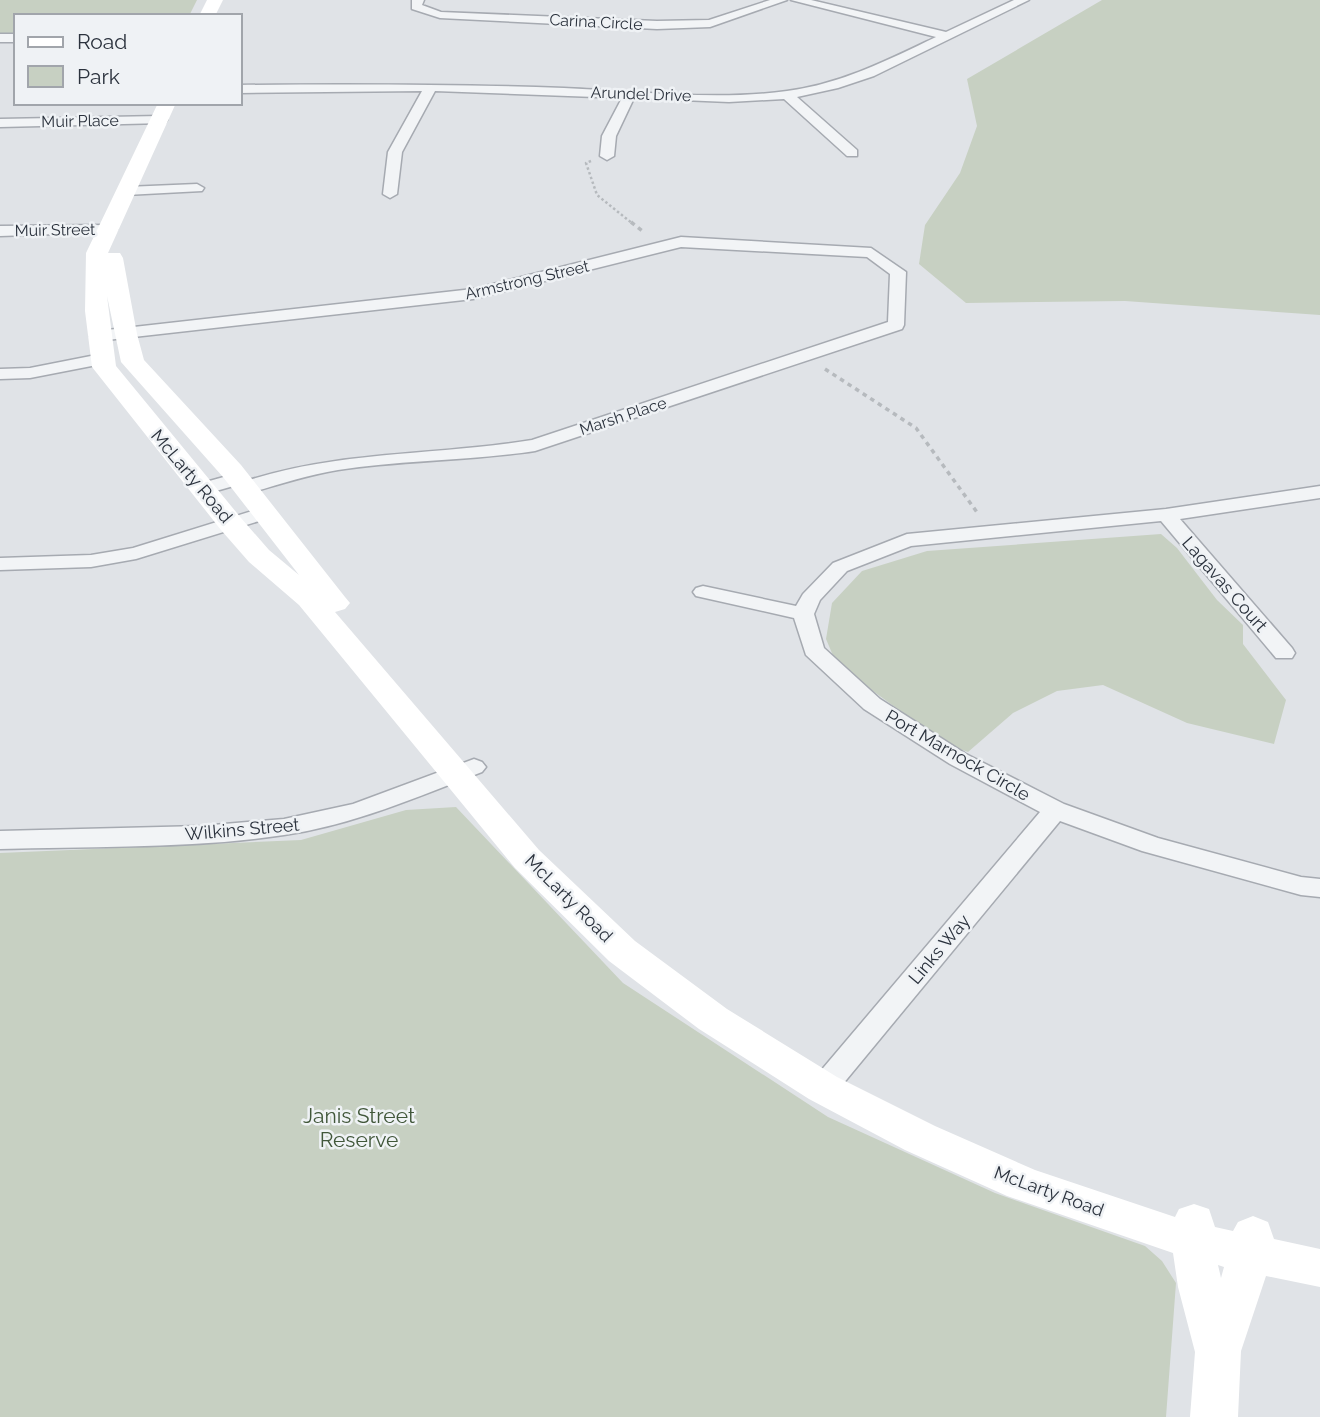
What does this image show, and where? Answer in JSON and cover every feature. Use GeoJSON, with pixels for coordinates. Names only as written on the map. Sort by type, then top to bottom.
{"type":"FeatureCollection","features":[{"type":"Feature","properties":{"kind":"street","name":"Carina Circle"},"geometry":{"type":"LineString","coordinates":[[418,0],[416,7],[440,15],[657,25],[710,23],[781,0]]}},
{"type":"Feature","properties":{"kind":"street"},"geometry":{"type":"LineString","coordinates":[[797,0],[948,36]]}},
{"type":"Feature","properties":{"kind":"street","name":"Arundel Drive"},"geometry":{"type":"LineString","coordinates":[[242,89],[431,87],[729,98],[788,95],[834,85],[870,73],[1023,0]]}},
{"type":"Feature","properties":{"kind":"street"},"geometry":{"type":"LineString","coordinates":[[591,22],[597,9]]}},
{"type":"Feature","properties":{"kind":"street"},"geometry":{"type":"LineString","coordinates":[[390,194],[395,152],[431,87]]}},
{"type":"Feature","properties":{"kind":"street"},"geometry":{"type":"LineString","coordinates":[[607,156],[609,136],[630,94]]}},
{"type":"Feature","properties":{"kind":"street"},"geometry":{"type":"LineString","coordinates":[[788,95],[852,153]]}},
{"type":"Feature","properties":{"kind":"street","name":"Muir Place"},"geometry":{"type":"LineString","coordinates":[[0,123],[164,112]]}},
{"type":"Feature","properties":{"kind":"street","name":"McLarty Road"},"geometry":{"type":"LineString","coordinates":[[164,112],[97,253],[103,359],[202,489],[259,556],[309,599],[465,770]]}},
{"type":"Feature","properties":{"kind":"street"},"geometry":{"type":"LineString","coordinates":[[126,191],[197,188]]}},
{"type":"Feature","properties":{"kind":"street","name":"McLarty Road"},"geometry":{"type":"LineString","coordinates":[[110,229],[114,275],[133,362],[265,513],[465,770],[527,859],[622,951],[713,1019],[830,1079],[919,1138],[1022,1183],[1252,1245],[1320,1268]]}},
{"type":"Feature","properties":{"kind":"street","name":"Muir Street"},"geometry":{"type":"LineString","coordinates":[[0,231],[110,229]]}},
{"type":"Feature","properties":{"kind":"street","name":"Armstrong Street"},"geometry":{"type":"LineString","coordinates":[[103,359],[125,334],[474,294],[681,242],[871,253],[898,272],[896,325]]}},
{"type":"Feature","properties":{"kind":"street","name":"Marsh Place"},"geometry":{"type":"LineString","coordinates":[[238,480],[341,464],[486,453],[535,445],[896,325]]}},
{"type":"Feature","properties":{"kind":"street"},"geometry":{"type":"LineString","coordinates":[[0,374],[30,373],[52,376],[103,359],[133,362]]}},
{"type":"Feature","properties":{"kind":"street"},"geometry":{"type":"LineString","coordinates":[[202,489],[238,480]]}},
{"type":"Feature","properties":{"kind":"street"},"geometry":{"type":"LineString","coordinates":[[703,592],[803,614],[810,598],[840,567],[907,540],[1166,515],[1320,492]]}},
{"type":"Feature","properties":{"kind":"street"},"geometry":{"type":"LineString","coordinates":[[0,564],[91,561],[136,553],[265,513]]}},
{"type":"Feature","properties":{"kind":"street","name":"Lagavas Court"},"geometry":{"type":"LineString","coordinates":[[1166,515],[1284,653]]}},
{"type":"Feature","properties":{"kind":"street","name":"Port Marnock Circle"},"geometry":{"type":"LineString","coordinates":[[803,614],[814,650],[872,704],[958,759],[1055,810],[1151,845],[1301,886],[1320,888]]}},
{"type":"Feature","properties":{"kind":"street","name":"Wilkins Street"},"geometry":{"type":"LineString","coordinates":[[0,840],[213,833],[285,827],[358,811],[465,770]]}},
{"type":"Feature","properties":{"kind":"street","name":"Links Way"},"geometry":{"type":"LineString","coordinates":[[830,1079],[1055,810]]}},
{"type":"Feature","properties":{"kind":"street"},"geometry":{"type":"LineString","coordinates":[[1194,1230],[1200,1285],[1218,1351]]}},
{"type":"Feature","properties":{"kind":"street"},"geometry":{"type":"LineString","coordinates":[[1214,1417],[1218,1351],[1252,1245]]}},
{"type":"Feature","properties":{"kind":"street","name":"McLarty Road"},"geometry":{"type":"LineString","coordinates":[[1252,1245],[1320,1248]]}},
{"type":"Feature","properties":{"kind":"path"},"geometry":{"type":"LineString","coordinates":[[607,156],[586,163],[597,195],[662,247]]}},
{"type":"Feature","properties":{"kind":"path"},"geometry":{"type":"LineString","coordinates":[[804,355],[916,428],[991,532]]}},
{"type":"Feature","properties":{"kind":"green space"},"geometry":{"type":"Polygon","coordinates":[[[0,0],[197,0],[190,14],[14,14],[14,35],[0,36],[0,0]]]}},
{"type":"Feature","properties":{"kind":"green space"},"geometry":{"type":"Polygon","coordinates":[[[1102,0],[1320,0],[1320,315],[1125,301],[966,303],[919,264],[925,225],[960,173],[977,126],[967,79],[1102,0]]]}},
{"type":"Feature","properties":{"kind":"green space"},"geometry":{"type":"Polygon","coordinates":[[[1161,534],[1177,548],[1217,600],[1243,625],[1243,644],[1286,700],[1274,744],[1187,723],[1103,685],[1057,691],[1013,713],[968,752],[946,744],[837,665],[826,639],[832,603],[862,571],[927,551],[1161,534]]]}},
{"type":"Feature","properties":{"kind":"green space","name":"Janis Street Reserve"},"geometry":{"type":"Polygon","coordinates":[[[456,807],[623,983],[828,1117],[995,1193],[1145,1246],[1162,1261],[1176,1283],[1166,1417],[0,1417],[0,853],[301,840],[406,810],[456,807]]]}}]}
